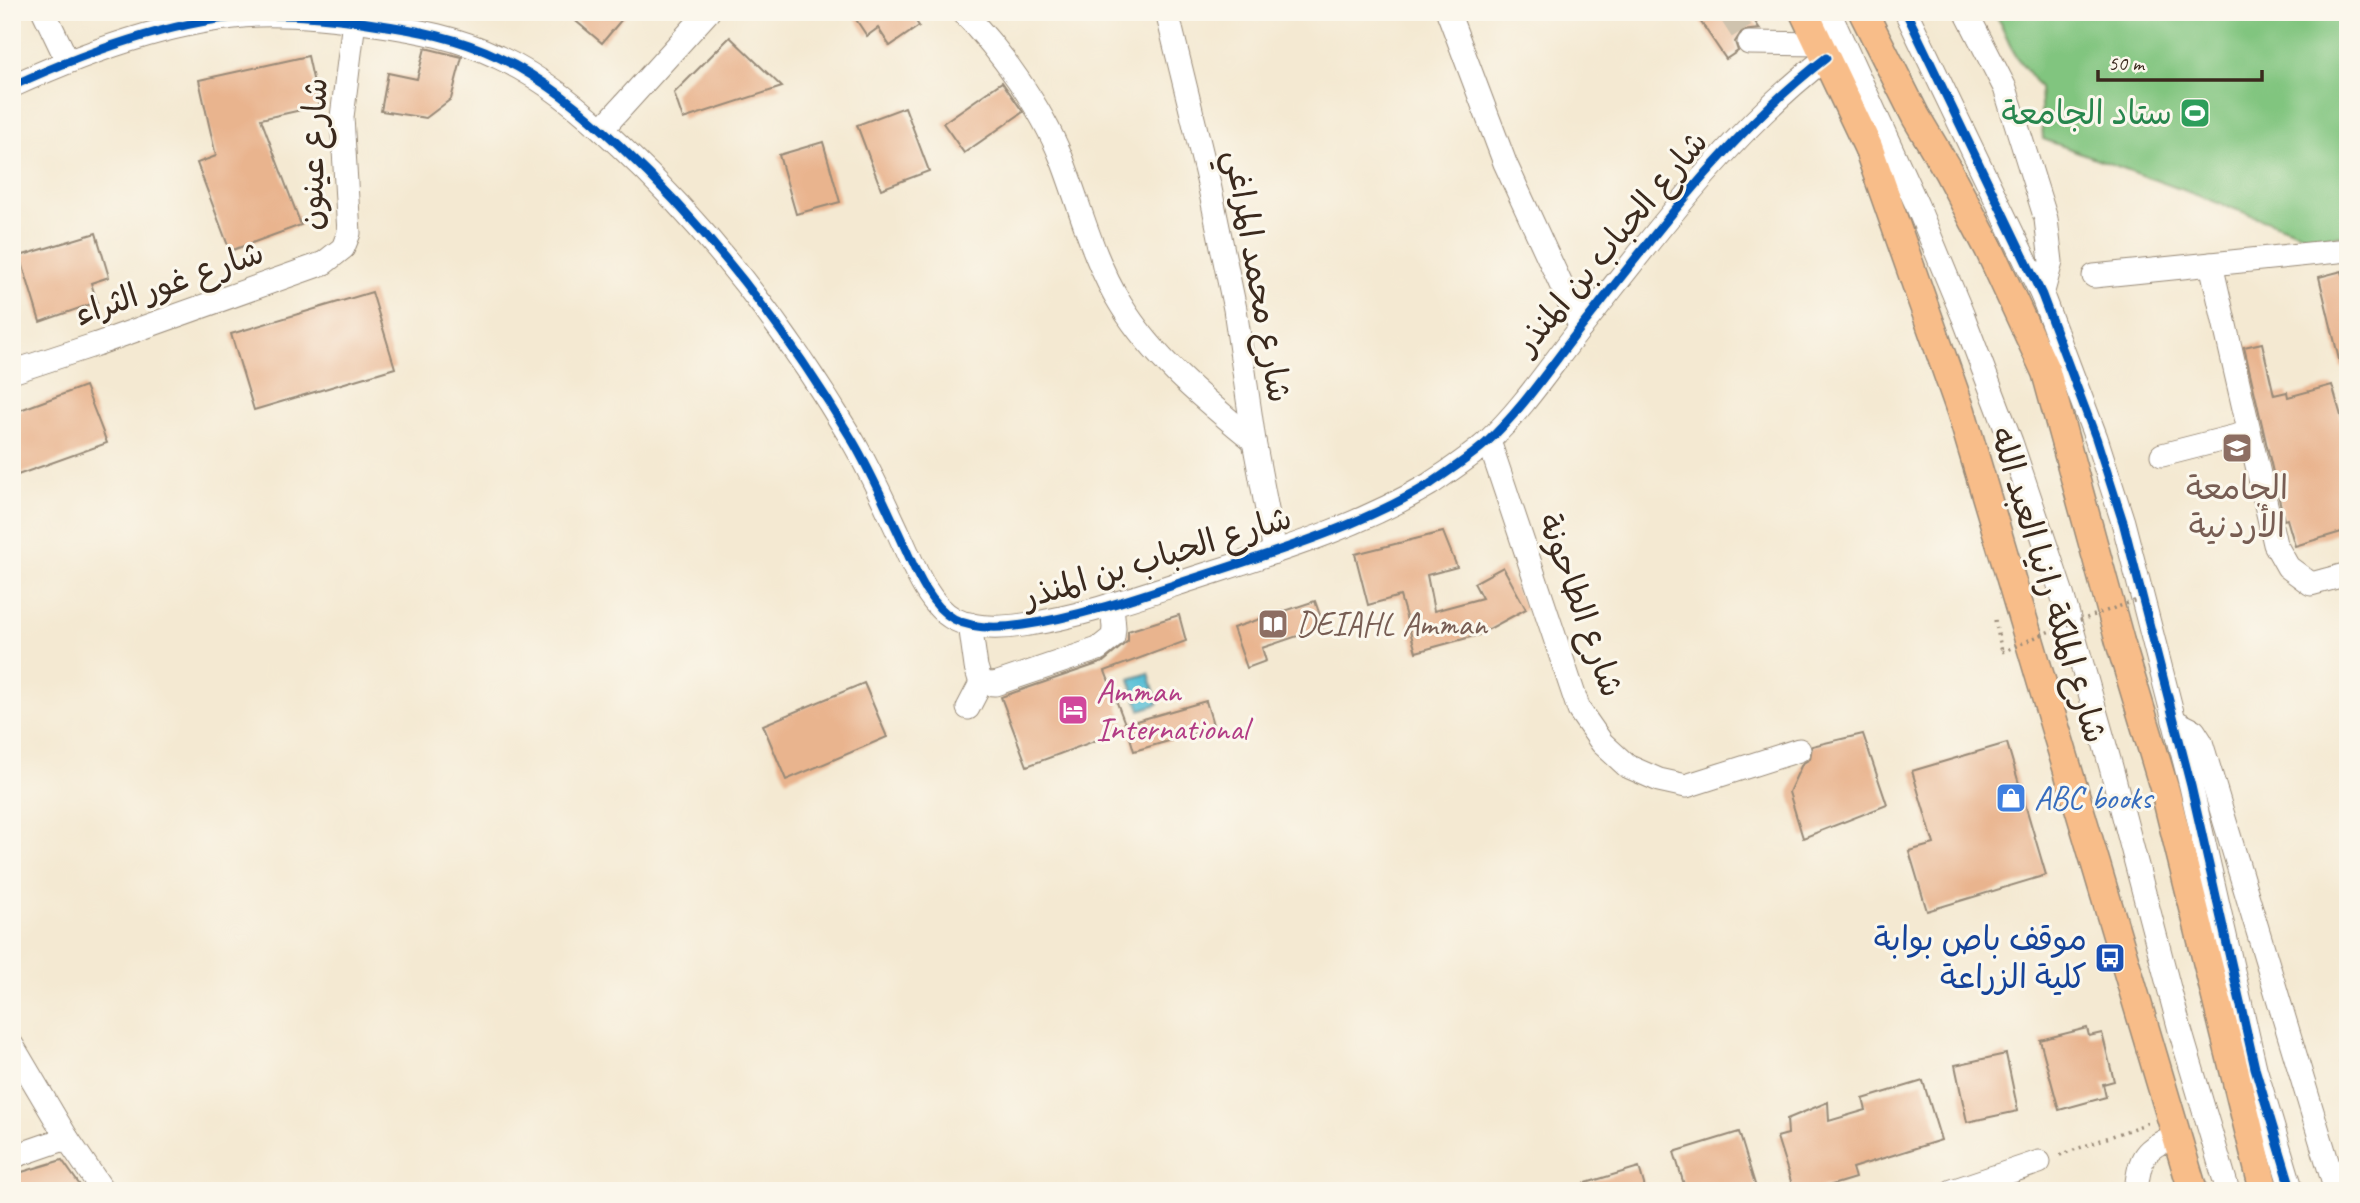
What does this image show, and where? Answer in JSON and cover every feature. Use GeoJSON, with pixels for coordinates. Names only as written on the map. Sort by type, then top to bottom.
{"type":"FeatureCollection","features":[{"type":"Feature","properties":{"kind":"main road","name":"شارع الملكة رانيا العبد الله"},"geometry":{"type":"LineString","coordinates":[[1804,12],[1868,147],[1961,411],[2193,1191]]}},
{"type":"Feature","properties":{"kind":"main road","name":"شارع الملكة رانيا العبد الله"},"geometry":{"type":"LineString","coordinates":[[1864,12],[1916,117],[1989,250],[2046,372],[2120,642],[2165,791],[2264,1191]]}},
{"type":"Feature","properties":{"kind":"street"},"geometry":{"type":"LineString","coordinates":[[44,12],[67,60]]}},
{"type":"Feature","properties":{"kind":"street"},"geometry":{"type":"LineString","coordinates":[[602,129],[708,12]]}},
{"type":"Feature","properties":{"kind":"street"},"geometry":{"type":"LineString","coordinates":[[963,12],[1008,68],[1047,127],[1060,155],[1093,247],[1120,304],[1163,360],[1254,441]]}},
{"type":"Feature","properties":{"kind":"street","name":"شارع محمد المراغي"},"geometry":{"type":"LineString","coordinates":[[1167,12],[1209,184],[1235,309],[1254,441],[1275,552]]}},
{"type":"Feature","properties":{"kind":"street"},"geometry":{"type":"LineString","coordinates":[[1448,12],[1504,163],[1581,328]]}},
{"type":"Feature","properties":{"kind":"street"},"geometry":{"type":"LineString","coordinates":[[1829,12],[1917,205],[1963,316],[2015,454],[2070,621],[2180,1030],[2228,1191]]}},
{"type":"Feature","properties":{"kind":"street"},"geometry":{"type":"LineString","coordinates":[[1906,12],[2042,295],[2096,438],[2123,522],[2174,721],[2255,1068],[2292,1191]]}},
{"type":"Feature","properties":{"kind":"street"},"geometry":{"type":"LineString","coordinates":[[1966,12],[2005,88],[2046,219],[2051,262],[2042,295]]}},
{"type":"Feature","properties":{"kind":"street","name":"شارع الحباب بن المنذر"},"geometry":{"type":"LineString","coordinates":[[12,86],[67,60],[125,41],[216,20],[258,15],[354,21],[414,30],[464,43],[499,57],[551,88],[602,129],[652,176],[701,228],[818,384],[862,457],[919,578],[938,606],[955,620],[982,627],[1019,626],[1068,616],[1275,552],[1362,518],[1424,487],[1459,465],[1489,441],[1696,186],[1822,51]]}},
{"type":"Feature","properties":{"kind":"street","name":"شارع عينون"},"geometry":{"type":"LineString","coordinates":[[343,248],[347,242],[349,222],[342,117],[354,21]]}},
{"type":"Feature","properties":{"kind":"street"},"geometry":{"type":"LineString","coordinates":[[1749,43],[1822,51]]}},
{"type":"Feature","properties":{"kind":"street","name":"شارع غور الثراء"},"geometry":{"type":"LineString","coordinates":[[12,372],[324,263],[343,248]]}},
{"type":"Feature","properties":{"kind":"street"},"geometry":{"type":"LineString","coordinates":[[2094,276],[2348,250]]}},
{"type":"Feature","properties":{"kind":"street"},"geometry":{"type":"LineString","coordinates":[[2211,264],[2275,544],[2288,567],[2311,584],[2348,574]]}},
{"type":"Feature","properties":{"kind":"street"},"geometry":{"type":"LineString","coordinates":[[2162,456],[2248,433]]}},
{"type":"Feature","properties":{"kind":"street","name":"شارع الطاحونة"},"geometry":{"type":"LineString","coordinates":[[1489,441],[1579,710],[1602,743],[1627,766],[1659,780],[1686,786],[1799,750]]}},
{"type":"Feature","properties":{"kind":"street"},"geometry":{"type":"LineString","coordinates":[[981,683],[995,684],[1098,649],[1113,637],[1112,604]]}},
{"type":"Feature","properties":{"kind":"street"},"geometry":{"type":"LineString","coordinates":[[968,708],[981,683],[970,624]]}},
{"type":"Feature","properties":{"kind":"street"},"geometry":{"type":"LineString","coordinates":[[2174,721],[2194,731],[2202,742],[2336,1191]]}},
{"type":"Feature","properties":{"kind":"street"},"geometry":{"type":"LineString","coordinates":[[12,1045],[67,1138],[103,1191]]}},
{"type":"Feature","properties":{"kind":"street"},"geometry":{"type":"LineString","coordinates":[[2136,1191],[2141,1160],[2173,1125]]}},
{"type":"Feature","properties":{"kind":"street"},"geometry":{"type":"LineString","coordinates":[[12,1157],[67,1138]]}},
{"type":"Feature","properties":{"kind":"street"},"geometry":{"type":"LineString","coordinates":[[1952,1191],[2039,1162]]}},
{"type":"Feature","properties":{"kind":"path"},"geometry":{"type":"LineString","coordinates":[[1995,618],[2003,652],[2050,631],[2151,595]]}},
{"type":"Feature","properties":{"kind":"path"},"geometry":{"type":"LineString","coordinates":[[2339,1063],[2348,1060]]}},
{"type":"Feature","properties":{"kind":"path"},"geometry":{"type":"LineString","coordinates":[[2039,1162],[2173,1125]]}},
{"type":"Feature","properties":{"kind":"green space","name":"ستاد الجامعة"},"geometry":{"type":"Polygon","coordinates":[[[1995,12],[2348,12],[2348,235],[2314,238],[2043,139],[2040,88],[2014,54],[1995,12]]]}},
{"type":"Feature","properties":{"kind":"water"},"geometry":{"type":"Polygon","coordinates":[[[1149,673],[1158,704],[1140,710],[1130,679],[1149,673]]]}},
{"type":"Feature","properties":{"kind":"building"},"geometry":{"type":"Polygon","coordinates":[[[565,12],[628,12],[602,43],[565,12]]]}},
{"type":"Feature","properties":{"kind":"building"},"geometry":{"type":"Polygon","coordinates":[[[851,12],[910,12],[919,26],[890,46],[878,28],[867,36],[851,12]]]}},
{"type":"Feature","properties":{"kind":"building"},"geometry":{"type":"Polygon","coordinates":[[[1694,12],[1748,12],[1760,29],[1742,31],[1735,42],[1738,51],[1726,59],[1694,12]]]}},
{"type":"Feature","properties":{"kind":"building"},"geometry":{"type":"Polygon","coordinates":[[[730,37],[782,87],[683,119],[674,93],[730,37]]]}},
{"type":"Feature","properties":{"kind":"building"},"geometry":{"type":"Polygon","coordinates":[[[425,48],[462,57],[451,99],[426,118],[381,111],[388,73],[417,79],[425,48]]]}},
{"type":"Feature","properties":{"kind":"building"},"geometry":{"type":"Polygon","coordinates":[[[308,56],[319,106],[261,119],[301,225],[230,251],[197,163],[216,156],[199,80],[308,56]]]}},
{"type":"Feature","properties":{"kind":"building"},"geometry":{"type":"Polygon","coordinates":[[[1002,82],[1023,112],[964,153],[943,123],[1002,82]]]}},
{"type":"Feature","properties":{"kind":"building"},"geometry":{"type":"Polygon","coordinates":[[[905,107],[929,171],[881,189],[857,125],[905,107]]]}},
{"type":"Feature","properties":{"kind":"building"},"geometry":{"type":"Polygon","coordinates":[[[823,142],[840,202],[796,214],[779,155],[823,142]]]}},
{"type":"Feature","properties":{"kind":"building"},"geometry":{"type":"Polygon","coordinates":[[[96,233],[109,277],[91,283],[97,302],[40,322],[20,256],[96,233]]]}},
{"type":"Feature","properties":{"kind":"building"},"geometry":{"type":"Polygon","coordinates":[[[2342,271],[2348,294],[2348,367],[2341,368],[2319,277],[2342,271]]]}},
{"type":"Feature","properties":{"kind":"building"},"geometry":{"type":"Polygon","coordinates":[[[372,292],[395,368],[254,410],[231,334],[372,292]]]}},
{"type":"Feature","properties":{"kind":"building"},"geometry":{"type":"Polygon","coordinates":[[[2262,343],[2274,395],[2287,392],[2288,397],[2332,385],[2348,440],[2348,487],[2342,489],[2348,509],[2348,530],[2295,546],[2287,519],[2284,520],[2244,347],[2262,343]]]}},
{"type":"Feature","properties":{"kind":"building"},"geometry":{"type":"Polygon","coordinates":[[[85,386],[107,443],[12,477],[12,413],[85,386]]]}},
{"type":"Feature","properties":{"kind":"building"},"geometry":{"type":"Polygon","coordinates":[[[1443,532],[1457,567],[1427,575],[1434,611],[1482,598],[1474,583],[1503,567],[1526,609],[1478,635],[1416,652],[1400,596],[1368,605],[1355,554],[1443,532]]]}},
{"type":"Feature","properties":{"kind":"building"},"geometry":{"type":"Polygon","coordinates":[[[1315,601],[1324,627],[1262,648],[1266,661],[1247,668],[1233,628],[1315,601]]]}},
{"type":"Feature","properties":{"kind":"building"},"geometry":{"type":"Polygon","coordinates":[[[1179,615],[1186,641],[1105,671],[1127,729],[1027,766],[1001,697],[1103,662],[1128,641],[1128,631],[1179,615]]]}},
{"type":"Feature","properties":{"kind":"building"},"geometry":{"type":"Polygon","coordinates":[[[864,683],[887,737],[786,780],[763,725],[864,683]]]}},
{"type":"Feature","properties":{"kind":"building"},"geometry":{"type":"Polygon","coordinates":[[[1206,701],[1214,728],[1134,751],[1126,724],[1206,701]]]}},
{"type":"Feature","properties":{"kind":"building"},"geometry":{"type":"Polygon","coordinates":[[[1863,734],[1887,805],[1803,838],[1789,792],[1802,764],[1810,759],[1812,746],[1863,734]]]}},
{"type":"Feature","properties":{"kind":"building"},"geometry":{"type":"Polygon","coordinates":[[[2007,743],[2046,875],[1927,911],[1909,851],[1934,844],[1912,771],[2007,743]]]}},
{"type":"Feature","properties":{"kind":"building"},"geometry":{"type":"Polygon","coordinates":[[[2087,1028],[2089,1036],[2102,1033],[2114,1081],[2103,1084],[2106,1097],[2059,1110],[2040,1040],[2087,1028]]]}},
{"type":"Feature","properties":{"kind":"building"},"geometry":{"type":"Polygon","coordinates":[[[2006,1054],[2018,1111],[1967,1122],[1955,1065],[2006,1054]]]}},
{"type":"Feature","properties":{"kind":"building"},"geometry":{"type":"Polygon","coordinates":[[[1923,1081],[1941,1140],[1852,1168],[1855,1178],[1812,1191],[1794,1191],[1777,1137],[1788,1134],[1787,1119],[1828,1102],[1829,1121],[1866,1110],[1863,1099],[1923,1081]]]}},
{"type":"Feature","properties":{"kind":"building"},"geometry":{"type":"Polygon","coordinates":[[[1739,1132],[1757,1191],[1686,1191],[1674,1152],[1739,1132]]]}},
{"type":"Feature","properties":{"kind":"building"},"geometry":{"type":"Polygon","coordinates":[[[62,1160],[84,1191],[12,1191],[12,1175],[62,1160]]]}},
{"type":"Feature","properties":{"kind":"building"},"geometry":{"type":"Polygon","coordinates":[[[1639,1167],[1646,1191],[1577,1191],[1576,1186],[1639,1167]]]}},
{"type":"Feature","properties":{"kind":"tunnel"},"geometry":{"type":"LineString","coordinates":[[1729,12],[1749,43]]}},
{"type":"Feature","properties":{"kind":"cycle path"},"geometry":{"type":"LineString","coordinates":[[1906,12],[2042,295],[2096,438],[2123,522],[2191,786],[2255,1068],[2292,1191]]}},
{"type":"Feature","properties":{"kind":"cycle path"},"geometry":{"type":"LineString","coordinates":[[12,86],[70,61],[132,39],[195,23],[258,15],[331,18],[422,32],[483,50],[515,65],[562,96],[606,133],[685,212],[716,248],[774,321],[851,438],[876,484],[920,580],[935,603],[954,619],[979,626],[997,627],[1087,612],[1283,549],[1373,514],[1402,500],[1452,469],[1486,443],[1512,416],[1667,219],[1727,150],[1758,117],[1826,58]]}},
{"type":"Feature","properties":{"kind":"place","name":"ستاد الجامعة"},"geometry":{"type":"Point","coordinates":[2195,113]}},
{"type":"Feature","properties":{"kind":"place","name":"الجامعة الأردنية"},"geometry":{"type":"Point","coordinates":[2237,448]}},
{"type":"Feature","properties":{"kind":"place","name":"DEIAHL Amman"},"geometry":{"type":"Point","coordinates":[1273,624]}},
{"type":"Feature","properties":{"kind":"place","name":"Amman International"},"geometry":{"type":"Point","coordinates":[1073,710]}},
{"type":"Feature","properties":{"kind":"place","name":"ABC books"},"geometry":{"type":"Point","coordinates":[2011,798]}},
{"type":"Feature","properties":{"kind":"place","name":"موقف باص بوابة كلية الزراعة"},"geometry":{"type":"Point","coordinates":[2110,958]}}]}
